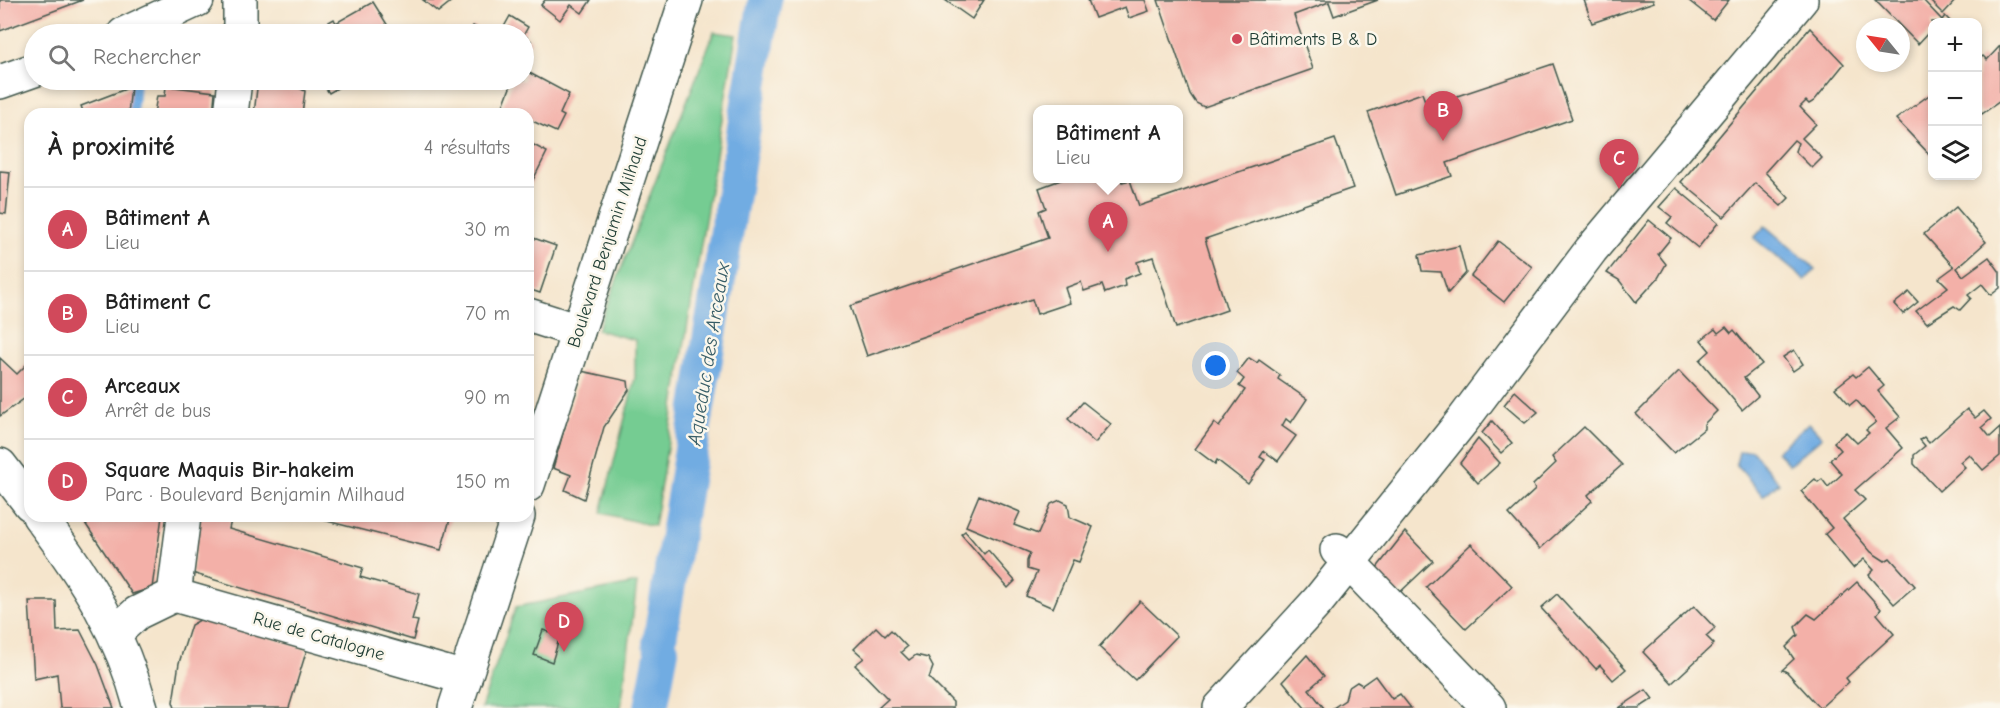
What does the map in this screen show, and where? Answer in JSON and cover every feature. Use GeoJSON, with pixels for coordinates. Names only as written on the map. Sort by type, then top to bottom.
{"type":"FeatureCollection","features":[{"type":"Feature","properties":{"kind":"street"},"geometry":{"type":"LineString","coordinates":[[145,24],[197,0]]}},
{"type":"Feature","properties":{"kind":"street"},"geometry":{"type":"LineString","coordinates":[[240,0],[240,24]]}},
{"type":"Feature","properties":{"kind":"street","name":"Boulevard Benjamin Milhaud"},"geometry":{"type":"LineString","coordinates":[[534,467],[686,0]]}},
{"type":"Feature","properties":{"kind":"street"},"geometry":{"type":"LineString","coordinates":[[1220,708],[1318,601],[1343,556],[1612,197],[1775,0]]}},
{"type":"Feature","properties":{"kind":"street"},"geometry":{"type":"LineString","coordinates":[[1201,708],[1304,592],[1343,556],[1463,420],[1591,250],[1801,0]]}},
{"type":"Feature","properties":{"kind":"street"},"geometry":{"type":"LineString","coordinates":[[0,82],[24,74]]}},
{"type":"Feature","properties":{"kind":"street"},"geometry":{"type":"LineString","coordinates":[[232,108],[234,90]]}},
{"type":"Feature","properties":{"kind":"street"},"geometry":{"type":"LineString","coordinates":[[534,317],[578,331]]}},
{"type":"Feature","properties":{"kind":"street"},"geometry":{"type":"LineString","coordinates":[[0,465],[24,496]]}},
{"type":"Feature","properties":{"kind":"street"},"geometry":{"type":"LineString","coordinates":[[44,522],[80,570],[115,633],[131,670],[141,708]]}},
{"type":"Feature","properties":{"kind":"street"},"geometry":{"type":"LineString","coordinates":[[115,633],[137,613],[174,595],[183,522]]}},
{"type":"Feature","properties":{"kind":"street"},"geometry":{"type":"LineString","coordinates":[[460,693],[516,522]]}},
{"type":"Feature","properties":{"kind":"street"},"geometry":{"type":"LineString","coordinates":[[1343,556],[1489,708]]}},
{"type":"Feature","properties":{"kind":"street","name":"Rue de Catalogne"},"geometry":{"type":"LineString","coordinates":[[174,595],[460,693]]}},
{"type":"Feature","properties":{"kind":"green space"},"geometry":{"type":"Polygon","coordinates":[[[714,32],[736,35],[654,526],[601,513],[635,378],[635,340],[597,330],[714,32]]]}},
{"type":"Feature","properties":{"kind":"green space"},"geometry":{"type":"Polygon","coordinates":[[[637,583],[621,708],[481,708],[516,607],[637,583]]]}},
{"type":"Feature","properties":{"kind":"water"},"geometry":{"type":"Polygon","coordinates":[[[1765,226],[1816,269],[1805,280],[1754,238],[1765,226]]]}},
{"type":"Feature","properties":{"kind":"water"},"geometry":{"type":"Polygon","coordinates":[[[1809,423],[1822,437],[1789,465],[1777,451],[1809,423]]]}},
{"type":"Feature","properties":{"kind":"water"},"geometry":{"type":"Polygon","coordinates":[[[1752,450],[1779,483],[1763,496],[1736,464],[1739,452],[1752,450]]]}},
{"type":"Feature","properties":{"kind":"building"},"geometry":{"type":"Polygon","coordinates":[[[0,0],[83,0],[0,31],[0,0]]]}},
{"type":"Feature","properties":{"kind":"building"},"geometry":{"type":"Polygon","coordinates":[[[423,0],[453,0],[438,12],[423,0]]]}},
{"type":"Feature","properties":{"kind":"building"},"geometry":{"type":"Polygon","coordinates":[[[545,0],[591,0],[582,13],[571,5],[560,20],[541,5],[545,0]]]}},
{"type":"Feature","properties":{"kind":"building"},"geometry":{"type":"Polygon","coordinates":[[[945,0],[984,0],[972,19],[945,0]]]}},
{"type":"Feature","properties":{"kind":"building"},"geometry":{"type":"Polygon","coordinates":[[[1088,0],[1145,0],[1149,11],[1129,18],[1125,7],[1095,18],[1088,0]]]}},
{"type":"Feature","properties":{"kind":"building","name":"Bâtiments B & D"},"geometry":{"type":"Polygon","coordinates":[[[1158,0],[1378,0],[1334,16],[1329,2],[1294,15],[1313,69],[1204,107],[1196,103],[1190,94],[1158,0]]]}},
{"type":"Feature","properties":{"kind":"building"},"geometry":{"type":"Polygon","coordinates":[[[1584,0],[1653,0],[1654,2],[1592,23],[1584,0]]]}},
{"type":"Feature","properties":{"kind":"building"},"geometry":{"type":"Polygon","coordinates":[[[1688,0],[1729,0],[1713,20],[1688,0]]]}},
{"type":"Feature","properties":{"kind":"building"},"geometry":{"type":"Polygon","coordinates":[[[1875,0],[1923,0],[1940,18],[1928,18],[1928,33],[1918,44],[1910,36],[1910,18],[1893,18],[1875,0]]]}},
{"type":"Feature","properties":{"kind":"building"},"geometry":{"type":"Polygon","coordinates":[[[1929,0],[1956,0],[1943,14],[1929,0]]]}},
{"type":"Feature","properties":{"kind":"building"},"geometry":{"type":"Polygon","coordinates":[[[373,2],[387,24],[325,24],[334,19],[336,23],[373,2]]]}},
{"type":"Feature","properties":{"kind":"building"},"geometry":{"type":"Polygon","coordinates":[[[510,16],[523,24],[506,24],[510,16]]]}},
{"type":"Feature","properties":{"kind":"building"},"geometry":{"type":"Polygon","coordinates":[[[1810,28],[1844,64],[1814,101],[1809,104],[1806,101],[1800,107],[1816,124],[1802,138],[1822,158],[1812,168],[1795,151],[1798,143],[1794,140],[1765,172],[1789,198],[1781,206],[1755,183],[1724,217],[1681,182],[1810,28]]]}},
{"type":"Feature","properties":{"kind":"building"},"geometry":{"type":"Polygon","coordinates":[[[2000,46],[2000,101],[1982,114],[1982,57],[1987,60],[2000,46]]]}},
{"type":"Feature","properties":{"kind":"building"},"geometry":{"type":"Polygon","coordinates":[[[1553,64],[1572,119],[1447,163],[1452,176],[1396,195],[1368,112],[1422,93],[1427,106],[1553,64]]]}},
{"type":"Feature","properties":{"kind":"building"},"geometry":{"type":"Polygon","coordinates":[[[534,75],[569,94],[560,114],[564,116],[556,132],[534,122],[534,108],[503,106],[509,90],[534,90],[534,75]]]}},
{"type":"Feature","properties":{"kind":"building"},"geometry":{"type":"Polygon","coordinates":[[[123,90],[131,90],[129,108],[82,108],[81,106],[123,90]]]}},
{"type":"Feature","properties":{"kind":"building"},"geometry":{"type":"Polygon","coordinates":[[[166,90],[215,92],[214,108],[155,108],[157,96],[165,96],[166,90]]]}},
{"type":"Feature","properties":{"kind":"building"},"geometry":{"type":"Polygon","coordinates":[[[257,90],[305,91],[303,108],[255,108],[257,90]]]}},
{"type":"Feature","properties":{"kind":"building"},"geometry":{"type":"Polygon","coordinates":[[[1928,96],[1928,153],[1896,119],[1928,96]]]}},
{"type":"Feature","properties":{"kind":"building"},"geometry":{"type":"Polygon","coordinates":[[[1335,139],[1353,188],[1205,239],[1227,310],[1176,328],[1153,257],[1137,262],[1140,273],[1124,279],[1125,286],[1105,293],[1102,285],[1084,291],[1081,282],[1065,288],[1070,303],[1037,314],[1032,299],[867,356],[850,306],[1048,238],[1039,211],[1046,208],[1039,188],[1052,183],[1131,183],[1139,206],[1335,139]]]}},
{"type":"Feature","properties":{"kind":"building"},"geometry":{"type":"Polygon","coordinates":[[[534,145],[547,152],[534,178],[534,145]]]}},
{"type":"Feature","properties":{"kind":"building"},"geometry":{"type":"Polygon","coordinates":[[[0,171],[10,172],[6,214],[0,213],[0,171]]]}},
{"type":"Feature","properties":{"kind":"building"},"geometry":{"type":"Polygon","coordinates":[[[1676,188],[1718,223],[1698,248],[1667,223],[1672,217],[1659,207],[1676,188]]]}},
{"type":"Feature","properties":{"kind":"building"},"geometry":{"type":"Polygon","coordinates":[[[1956,207],[1986,242],[1957,268],[1963,276],[1989,257],[2000,272],[2000,288],[1991,295],[1982,284],[1968,295],[1971,298],[1960,310],[1954,306],[1927,323],[1916,311],[1948,287],[1939,278],[1954,267],[1924,234],[1956,207]]]}},
{"type":"Feature","properties":{"kind":"building"},"geometry":{"type":"Polygon","coordinates":[[[1649,220],[1671,238],[1658,254],[1666,264],[1658,278],[1636,302],[1619,280],[1607,273],[1649,220]]]}},
{"type":"Feature","properties":{"kind":"building"},"geometry":{"type":"Polygon","coordinates":[[[534,238],[556,246],[540,293],[534,291],[534,238]]]}},
{"type":"Feature","properties":{"kind":"building"},"geometry":{"type":"Polygon","coordinates":[[[1498,241],[1532,267],[1504,302],[1471,276],[1498,241]]]}},
{"type":"Feature","properties":{"kind":"building"},"geometry":{"type":"Polygon","coordinates":[[[1459,246],[1466,273],[1448,293],[1441,272],[1422,271],[1419,255],[1459,246]]]}},
{"type":"Feature","properties":{"kind":"building"},"geometry":{"type":"Polygon","coordinates":[[[1909,292],[1918,302],[1903,314],[1894,304],[1909,292]]]}},
{"type":"Feature","properties":{"kind":"building"},"geometry":{"type":"Polygon","coordinates":[[[1726,327],[1731,333],[1734,330],[1762,364],[1744,378],[1758,396],[1742,410],[1700,360],[1710,351],[1701,340],[1715,329],[1718,333],[1726,327]]]}},
{"type":"Feature","properties":{"kind":"building"},"geometry":{"type":"Polygon","coordinates":[[[1794,350],[1803,364],[1793,371],[1783,357],[1794,350]]]}},
{"type":"Feature","properties":{"kind":"building"},"geometry":{"type":"Polygon","coordinates":[[[0,358],[17,374],[24,367],[24,399],[0,416],[0,358]]]}},
{"type":"Feature","properties":{"kind":"building"},"geometry":{"type":"Polygon","coordinates":[[[1249,358],[1257,363],[1259,360],[1280,375],[1278,379],[1307,399],[1291,423],[1286,419],[1282,426],[1296,436],[1278,461],[1264,451],[1260,457],[1265,460],[1248,484],[1217,460],[1215,464],[1195,449],[1214,423],[1219,427],[1245,390],[1239,386],[1244,379],[1237,373],[1249,358]]]}},
{"type":"Feature","properties":{"kind":"building"},"geometry":{"type":"Polygon","coordinates":[[[1868,367],[1884,386],[1878,391],[1900,417],[1886,428],[1903,448],[1855,490],[1865,500],[1843,519],[1871,552],[1885,561],[1890,558],[1915,586],[1894,604],[1869,575],[1874,570],[1864,559],[1853,568],[1825,534],[1832,528],[1801,491],[1815,479],[1818,482],[1822,479],[1828,487],[1842,474],[1830,460],[1841,450],[1834,442],[1846,432],[1857,443],[1869,433],[1866,430],[1876,422],[1856,400],[1850,405],[1835,388],[1853,374],[1856,377],[1868,367]]]}},
{"type":"Feature","properties":{"kind":"building"},"geometry":{"type":"Polygon","coordinates":[[[581,371],[628,381],[629,390],[604,427],[584,499],[565,490],[571,475],[553,468],[581,371]]]}},
{"type":"Feature","properties":{"kind":"building"},"geometry":{"type":"Polygon","coordinates":[[[1679,371],[1717,411],[1704,424],[1704,429],[1674,453],[1636,414],[1679,371]]]}},
{"type":"Feature","properties":{"kind":"building"},"geometry":{"type":"Polygon","coordinates":[[[1515,391],[1538,412],[1525,423],[1504,405],[1515,391]]]}},
{"type":"Feature","properties":{"kind":"building"},"geometry":{"type":"Polygon","coordinates":[[[1083,402],[1111,424],[1095,443],[1068,419],[1083,402]]]}},
{"type":"Feature","properties":{"kind":"building"},"geometry":{"type":"Polygon","coordinates":[[[1967,409],[1975,418],[1984,411],[1991,419],[1982,427],[1990,437],[2000,428],[2000,456],[1983,470],[1969,454],[1960,462],[1965,467],[1939,491],[1914,464],[1914,455],[1925,446],[1920,440],[1924,437],[1929,443],[1967,409]]]}},
{"type":"Feature","properties":{"kind":"building"},"geometry":{"type":"Polygon","coordinates":[[[1492,421],[1512,443],[1501,453],[1482,433],[1492,421]]]}},
{"type":"Feature","properties":{"kind":"building"},"geometry":{"type":"Polygon","coordinates":[[[1584,427],[1622,465],[1588,495],[1592,501],[1540,549],[1509,514],[1535,490],[1533,485],[1556,463],[1552,457],[1584,427]]]}},
{"type":"Feature","properties":{"kind":"building"},"geometry":{"type":"Polygon","coordinates":[[[1478,439],[1500,463],[1478,483],[1460,463],[1478,439]]]}},
{"type":"Feature","properties":{"kind":"building"},"geometry":{"type":"Polygon","coordinates":[[[979,495],[1020,512],[1014,525],[1038,534],[1051,504],[1060,500],[1068,504],[1070,517],[1093,527],[1079,562],[1073,560],[1053,608],[1026,596],[1037,572],[1027,569],[1030,553],[966,526],[979,495]]]}},
{"type":"Feature","properties":{"kind":"building"},"geometry":{"type":"Polygon","coordinates":[[[84,522],[161,522],[152,588],[132,594],[84,522]]]}},
{"type":"Feature","properties":{"kind":"building"},"geometry":{"type":"Polygon","coordinates":[[[199,522],[231,522],[229,529],[363,568],[360,577],[419,594],[412,620],[418,621],[413,640],[192,573],[199,522]]]}},
{"type":"Feature","properties":{"kind":"building"},"geometry":{"type":"Polygon","coordinates":[[[331,522],[449,522],[441,550],[331,522]]]}},
{"type":"Feature","properties":{"kind":"building"},"geometry":{"type":"Polygon","coordinates":[[[965,531],[984,554],[988,550],[1015,581],[1008,588],[961,534],[965,531]]]}},
{"type":"Feature","properties":{"kind":"building"},"geometry":{"type":"Polygon","coordinates":[[[1405,532],[1433,561],[1394,598],[1372,574],[1405,532]]]}},
{"type":"Feature","properties":{"kind":"building"},"geometry":{"type":"Polygon","coordinates":[[[1471,544],[1512,586],[1466,629],[1426,587],[1471,544]]]}},
{"type":"Feature","properties":{"kind":"building"},"geometry":{"type":"Polygon","coordinates":[[[1857,582],[1881,609],[1877,614],[1894,634],[1846,678],[1849,682],[1820,708],[1786,671],[1782,670],[1794,659],[1786,647],[1798,635],[1795,627],[1808,614],[1816,619],[1857,582]]]}},
{"type":"Feature","properties":{"kind":"building"},"geometry":{"type":"Polygon","coordinates":[[[1557,594],[1626,669],[1613,680],[1600,665],[1596,669],[1541,608],[1557,594]]]}},
{"type":"Feature","properties":{"kind":"building"},"geometry":{"type":"Polygon","coordinates":[[[29,601],[56,601],[57,631],[80,630],[98,665],[114,708],[60,708],[57,674],[34,679],[29,601]]]}},
{"type":"Feature","properties":{"kind":"building"},"geometry":{"type":"Polygon","coordinates":[[[1140,601],[1177,636],[1135,680],[1099,647],[1140,601]]]}},
{"type":"Feature","properties":{"kind":"building"},"geometry":{"type":"Polygon","coordinates":[[[1694,606],[1715,628],[1706,636],[1714,644],[1672,683],[1643,652],[1694,606]]]}},
{"type":"Feature","properties":{"kind":"building"},"geometry":{"type":"Polygon","coordinates":[[[205,617],[307,649],[289,708],[175,708],[173,702],[179,663],[191,625],[205,617]]]}},
{"type":"Feature","properties":{"kind":"building"},"geometry":{"type":"Polygon","coordinates":[[[876,627],[885,636],[891,630],[907,647],[901,652],[909,660],[916,655],[928,658],[933,667],[929,678],[953,702],[953,708],[878,708],[888,699],[855,665],[864,658],[854,649],[876,627]]]}},
{"type":"Feature","properties":{"kind":"building"},"geometry":{"type":"Polygon","coordinates":[[[543,630],[560,636],[552,662],[534,655],[543,630]]]}},
{"type":"Feature","properties":{"kind":"building"},"geometry":{"type":"Polygon","coordinates":[[[1307,655],[1324,676],[1309,689],[1324,708],[1305,708],[1283,681],[1307,655]]]}},
{"type":"Feature","properties":{"kind":"building"},"geometry":{"type":"Polygon","coordinates":[[[1375,676],[1392,699],[1400,694],[1411,708],[1333,708],[1345,700],[1348,688],[1357,682],[1362,685],[1375,676]]]}},
{"type":"Feature","properties":{"kind":"building"},"geometry":{"type":"Polygon","coordinates":[[[1646,690],[1653,699],[1639,708],[1619,708],[1646,690]]]}},
{"type":"Feature","properties":{"kind":"waterway","name":"Aqueduc des Arceaux"},"geometry":{"type":"LineString","coordinates":[[651,708],[662,650],[659,644],[765,0]]}},
{"type":"Feature","properties":{"kind":"waterway"},"geometry":{"type":"LineString","coordinates":[[133,108],[134,90]]}},
{"type":"Feature","properties":{"kind":"place","name":"Bâtiments B & D"},"geometry":{"type":"Point","coordinates":[1237,39]}},
{"type":"Feature","properties":{"kind":"place","name":"Bâtiment C"},"geometry":{"type":"Point","coordinates":[1443,141]}},
{"type":"Feature","properties":{"kind":"place","name":"Arceaux"},"geometry":{"type":"Point","coordinates":[1619,189]}},
{"type":"Feature","properties":{"kind":"place","name":"Bâtiment A"},"geometry":{"type":"Point","coordinates":[1108,252]}},
{"type":"Feature","properties":{"kind":"place","name":"Square Maquis Bir-hakeim"},"geometry":{"type":"Point","coordinates":[564,652]}}]}
